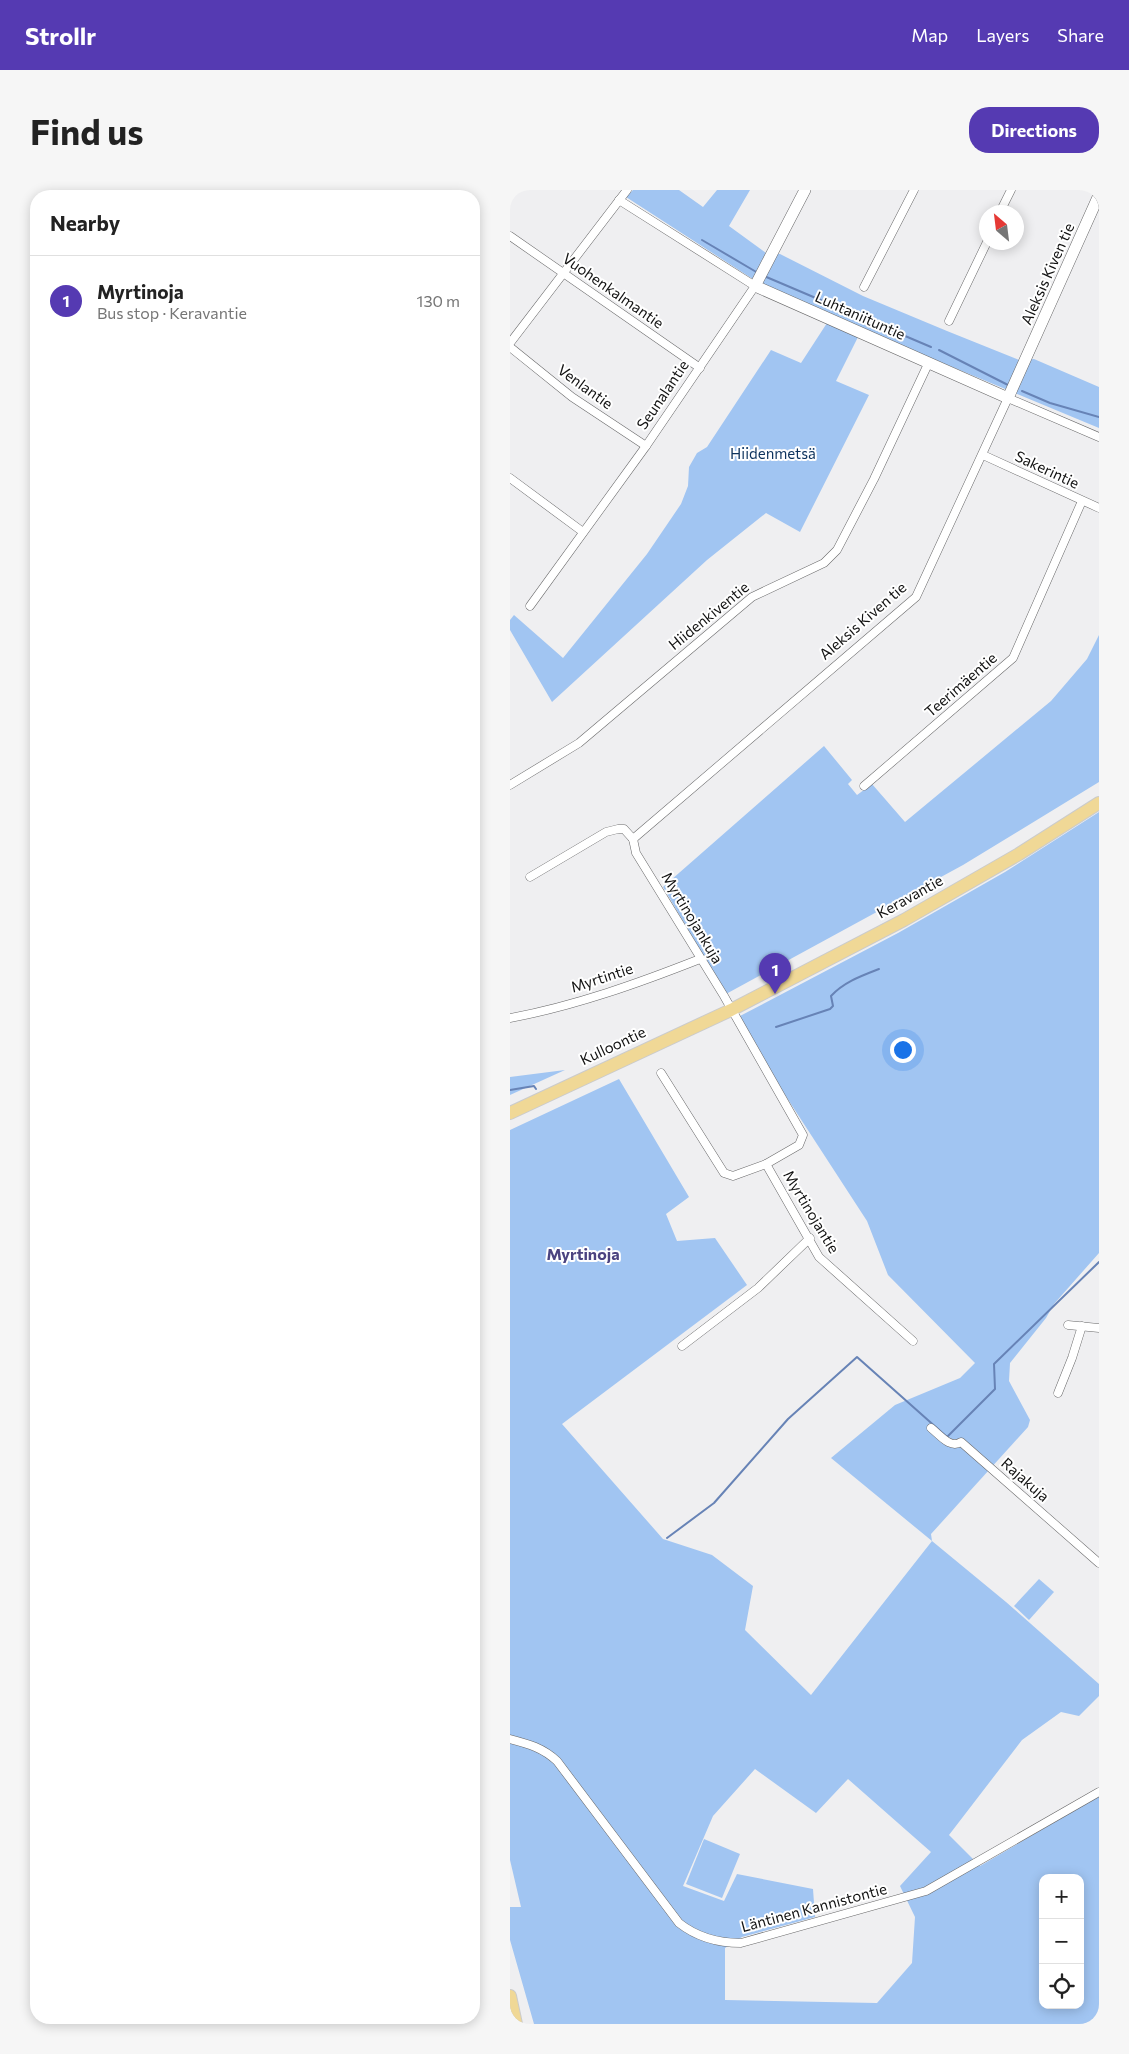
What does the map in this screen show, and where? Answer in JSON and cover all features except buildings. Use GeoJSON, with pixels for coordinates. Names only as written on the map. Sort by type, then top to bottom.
{"type":"FeatureCollection","features":[{"type":"Feature","properties":{"kind":"main road","name":"Keravantie"},"geometry":{"type":"LineString","coordinates":[[731,1010],[904,920],[1019,854],[1099,803]]}},
{"type":"Feature","properties":{"kind":"main road","name":"Kulloontie"},"geometry":{"type":"LineString","coordinates":[[510,1113],[731,1010]]}},
{"type":"Feature","properties":{"kind":"main road"},"geometry":{"type":"LineString","coordinates":[[510,1996],[516,2024]]}},
{"type":"Feature","properties":{"kind":"street"},"geometry":{"type":"LineString","coordinates":[[510,345],[627,190]]}},
{"type":"Feature","properties":{"kind":"street","name":"Seunalantie"},"geometry":{"type":"LineString","coordinates":[[530,606],[700,368],[759,278],[804,190]]}},
{"type":"Feature","properties":{"kind":"street"},"geometry":{"type":"LineString","coordinates":[[864,287],[914,190]]}},
{"type":"Feature","properties":{"kind":"street"},"geometry":{"type":"LineString","coordinates":[[1004,205],[1011,190]]}},
{"type":"Feature","properties":{"kind":"street","name":"Aleksis Kiven tie"},"geometry":{"type":"LineString","coordinates":[[633,839],[916,598],[983,456],[1099,195]]}},
{"type":"Feature","properties":{"kind":"street","name":"Luhtaniituntie"},"geometry":{"type":"LineString","coordinates":[[620,200],[759,278],[929,362],[1099,437]]}},
{"type":"Feature","properties":{"kind":"street","name":"Vuohenkalmantie"},"geometry":{"type":"LineString","coordinates":[[510,236],[700,368]]}},
{"type":"Feature","properties":{"kind":"street"},"geometry":{"type":"LineString","coordinates":[[949,321],[982,250]]}},
{"type":"Feature","properties":{"kind":"street","name":"Venlantie"},"geometry":{"type":"LineString","coordinates":[[510,345],[576,400],[646,446]]}},
{"type":"Feature","properties":{"kind":"street","name":"Hiidenkiventie"},"geometry":{"type":"LineString","coordinates":[[510,784],[579,743],[752,597],[824,563],[837,550],[885,457],[929,362]]}},
{"type":"Feature","properties":{"kind":"street","name":"Sakerintie"},"geometry":{"type":"LineString","coordinates":[[983,456],[1099,508]]}},
{"type":"Feature","properties":{"kind":"street"},"geometry":{"type":"LineString","coordinates":[[510,478],[583,532]]}},
{"type":"Feature","properties":{"kind":"street","name":"Teerimäentie"},"geometry":{"type":"LineString","coordinates":[[864,786],[1013,658],[1082,501]]}},
{"type":"Feature","properties":{"kind":"street"},"geometry":{"type":"LineString","coordinates":[[530,877],[606,832],[618,828],[624,829],[633,839]]}},
{"type":"Feature","properties":{"kind":"street","name":"Myrtinojankuja"},"geometry":{"type":"LineString","coordinates":[[633,839],[636,853],[683,927],[731,1010]]}},
{"type":"Feature","properties":{"kind":"street","name":"Myrtintie"},"geometry":{"type":"LineString","coordinates":[[510,1018],[537,1013],[603,993],[700,958]]}},
{"type":"Feature","properties":{"kind":"street","name":"Myrtinojantie"},"geometry":{"type":"LineString","coordinates":[[731,1010],[803,1135],[799,1146],[766,1164],[819,1256],[913,1341]]}},
{"type":"Feature","properties":{"kind":"street"},"geometry":{"type":"LineString","coordinates":[[661,1073],[724,1172],[733,1176],[766,1164]]}},
{"type":"Feature","properties":{"kind":"street"},"geometry":{"type":"LineString","coordinates":[[682,1346],[758,1288],[810,1238]]}},
{"type":"Feature","properties":{"kind":"street"},"geometry":{"type":"LineString","coordinates":[[1068,1325],[1099,1328]]}},
{"type":"Feature","properties":{"kind":"street"},"geometry":{"type":"LineString","coordinates":[[1058,1393],[1082,1326]]}},
{"type":"Feature","properties":{"kind":"street","name":"Rajakuja"},"geometry":{"type":"LineString","coordinates":[[931,1428],[951,1444],[961,1442],[1099,1563]]}},
{"type":"Feature","properties":{"kind":"street","name":"Läntinen Kannistontie"},"geometry":{"type":"LineString","coordinates":[[510,1740],[530,1744],[546,1751],[557,1761],[679,1923],[689,1931],[721,1943],[741,1943],[926,1891],[1099,1792]]}},
{"type":"Feature","properties":{"kind":"green space"},"geometry":{"type":"Polygon","coordinates":[[[633,190],[679,190],[703,207],[717,190],[750,190],[729,226],[766,253],[780,254],[863,296],[1019,360],[1034,359],[1099,387],[1099,428],[765,287],[626,197],[633,190]]]}},
{"type":"Feature","properties":{"kind":"green space","name":"Hiidenmetsä"},"geometry":{"type":"Polygon","coordinates":[[[827,323],[858,337],[836,381],[869,395],[800,532],[766,513],[707,560],[552,702],[510,630],[510,620],[514,615],[563,658],[647,554],[681,504],[688,486],[689,467],[697,453],[707,447],[771,350],[801,363],[827,323]]]}},
{"type":"Feature","properties":{"kind":"green space"},"geometry":{"type":"Polygon","coordinates":[[[1099,635],[1099,782],[963,865],[726,994],[663,887],[824,746],[852,780],[848,784],[857,795],[872,784],[905,822],[1051,701],[1087,659],[1099,635]]]}},
{"type":"Feature","properties":{"kind":"green space"},"geometry":{"type":"Polygon","coordinates":[[[1099,812],[1099,1253],[1054,1304],[1046,1318],[1010,1363],[1009,1381],[1030,1420],[1028,1427],[931,1534],[932,1541],[831,1458],[895,1405],[960,1378],[975,1363],[888,1275],[867,1221],[739,1024],[740,1016],[898,933],[1005,872],[1099,812]]]}},
{"type":"Feature","properties":{"kind":"green space"},"geometry":{"type":"Polygon","coordinates":[[[565,1070],[510,1095],[510,1077],[565,1070]]]}},
{"type":"Feature","properties":{"kind":"green space"},"geometry":{"type":"Polygon","coordinates":[[[619,1079],[689,1197],[666,1214],[677,1241],[715,1238],[747,1285],[562,1424],[663,1539],[712,1555],[753,1586],[745,1630],[811,1695],[932,1541],[1006,1602],[1099,1684],[1099,1696],[1079,1716],[1061,1712],[1022,1740],[949,1835],[980,1866],[1099,1796],[1099,2024],[534,2024],[510,1940],[510,1907],[521,1907],[510,1860],[510,1130],[619,1079]],[[755,1769],[713,1816],[683,1886],[724,1901],[737,1874],[813,1889],[815,1917],[742,1937],[725,1948],[725,2000],[877,2003],[912,1963],[915,1917],[900,1886],[931,1852],[848,1779],[816,1813],[755,1769]]]}},
{"type":"Feature","properties":{"kind":"green space"},"geometry":{"type":"Polygon","coordinates":[[[1039,1579],[1054,1592],[1029,1620],[1014,1606],[1039,1579]]]}},
{"type":"Feature","properties":{"kind":"green space"},"geometry":{"type":"Polygon","coordinates":[[[704,1839],[740,1854],[722,1898],[686,1884],[704,1839]]]}},
{"type":"Feature","properties":{"kind":"waterway"},"geometry":{"type":"LineString","coordinates":[[702,240],[758,273]]}},
{"type":"Feature","properties":{"kind":"waterway"},"geometry":{"type":"LineString","coordinates":[[764,276],[931,347]]}},
{"type":"Feature","properties":{"kind":"waterway"},"geometry":{"type":"LineString","coordinates":[[939,350],[1008,385]]}},
{"type":"Feature","properties":{"kind":"waterway"},"geometry":{"type":"LineString","coordinates":[[1022,391],[1050,403],[1099,417]]}},
{"type":"Feature","properties":{"kind":"waterway"},"geometry":{"type":"LineString","coordinates":[[776,1027],[830,1009],[833,1006],[831,996],[836,991],[853,980],[879,969]]}},
{"type":"Feature","properties":{"kind":"waterway"},"geometry":{"type":"LineString","coordinates":[[510,1090],[534,1086],[536,1089]]}},
{"type":"Feature","properties":{"kind":"waterway"},"geometry":{"type":"LineString","coordinates":[[667,1538],[714,1503],[788,1419],[857,1357],[947,1437],[995,1389],[994,1364],[1099,1262]]}},
{"type":"Feature","properties":{"kind":"place","name":"Myrtinoja"},"geometry":{"type":"Point","coordinates":[775,994]}},
{"type":"Feature","properties":{"kind":"district","name":"Myrtinoja"},"geometry":{"type":"Point","coordinates":[583,1254]}}]}
